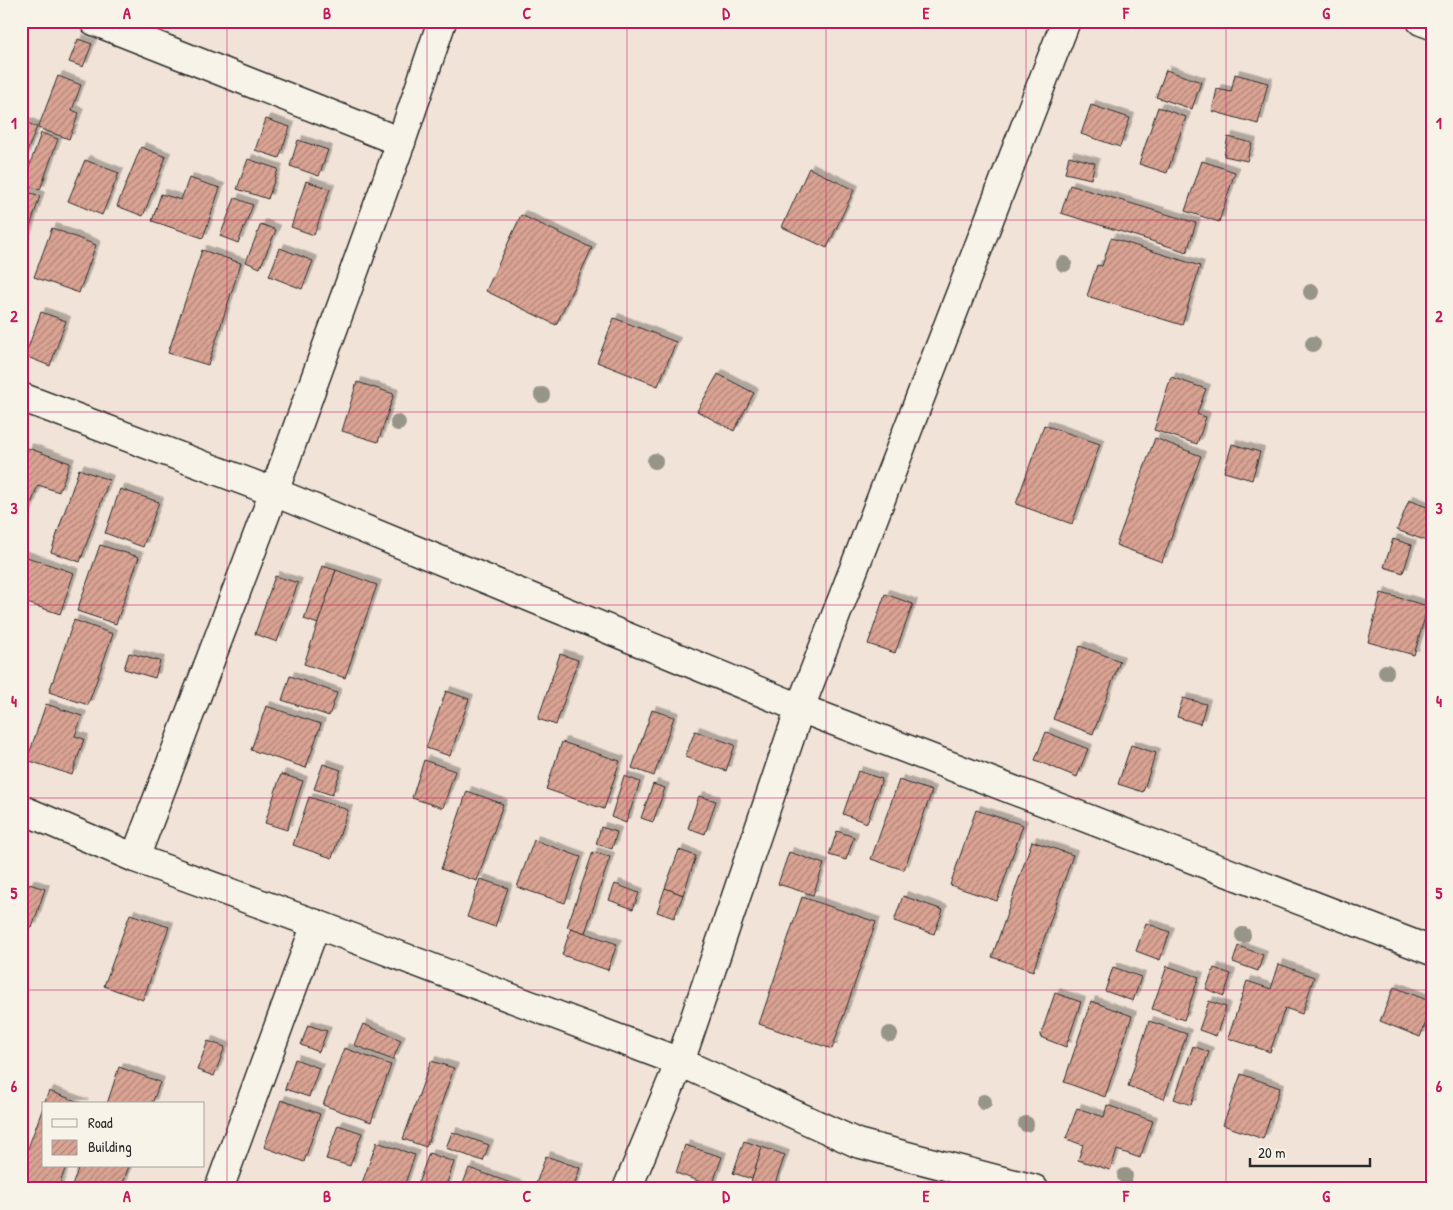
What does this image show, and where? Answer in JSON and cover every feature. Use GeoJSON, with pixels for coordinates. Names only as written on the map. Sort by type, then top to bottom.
{"type":"FeatureCollection","features":[{"type":"Feature","properties":{"kind":"street"},"geometry":{"type":"LineString","coordinates":[[94,21],[401,142]]}},
{"type":"Feature","properties":{"kind":"street"},"geometry":{"type":"LineString","coordinates":[[135,858],[274,492],[401,142],[442,21]]}},
{"type":"Feature","properties":{"kind":"street"},"geometry":{"type":"LineString","coordinates":[[627,1189],[680,1062],[800,708],[1066,21]]}},
{"type":"Feature","properties":{"kind":"street"},"geometry":{"type":"LineString","coordinates":[[1421,21],[1432,26]]}},
{"type":"Feature","properties":{"kind":"street"},"geometry":{"type":"LineString","coordinates":[[21,397],[274,492],[800,708],[1432,951]]}},
{"type":"Feature","properties":{"kind":"street"},"geometry":{"type":"LineString","coordinates":[[21,809],[135,858],[316,924],[680,1062],[857,1143],[1034,1189]]}},
{"type":"Feature","properties":{"kind":"street"},"geometry":{"type":"LineString","coordinates":[[219,1189],[316,924]]}},
{"type":"Feature","properties":{"kind":"building"},"geometry":{"type":"Polygon","coordinates":[[[1192,21],[1218,21],[1216,29],[1192,23],[1192,21]]]}},
{"type":"Feature","properties":{"kind":"building"},"geometry":{"type":"Polygon","coordinates":[[[78,39],[92,44],[83,67],[69,62],[78,39]]]}},
{"type":"Feature","properties":{"kind":"building"},"geometry":{"type":"Polygon","coordinates":[[[1166,70],[1201,82],[1192,109],[1156,97],[1166,70]]]}},
{"type":"Feature","properties":{"kind":"building"},"geometry":{"type":"Polygon","coordinates":[[[1235,74],[1268,83],[1258,124],[1212,111],[1217,89],[1231,92],[1235,74]]]}},
{"type":"Feature","properties":{"kind":"building"},"geometry":{"type":"Polygon","coordinates":[[[58,76],[81,85],[72,110],[79,113],[69,139],[38,128],[58,76]]]}},
{"type":"Feature","properties":{"kind":"building"},"geometry":{"type":"Polygon","coordinates":[[[1091,105],[1130,118],[1120,147],[1081,134],[1091,105]]]}},
{"type":"Feature","properties":{"kind":"building"},"geometry":{"type":"Polygon","coordinates":[[[1158,107],[1186,117],[1167,173],[1139,164],[1158,107]]]}},
{"type":"Feature","properties":{"kind":"building"},"geometry":{"type":"Polygon","coordinates":[[[266,119],[290,127],[279,158],[255,150],[266,119]]]}},
{"type":"Feature","properties":{"kind":"building"},"geometry":{"type":"Polygon","coordinates":[[[21,120],[37,127],[21,167],[21,120]]]}},
{"type":"Feature","properties":{"kind":"building"},"geometry":{"type":"Polygon","coordinates":[[[41,133],[58,139],[40,190],[23,184],[41,133]]]}},
{"type":"Feature","properties":{"kind":"building"},"geometry":{"type":"Polygon","coordinates":[[[1228,137],[1252,143],[1247,161],[1224,156],[1228,137]]]}},
{"type":"Feature","properties":{"kind":"building"},"geometry":{"type":"Polygon","coordinates":[[[298,140],[328,150],[319,176],[290,166],[298,140]]]}},
{"type":"Feature","properties":{"kind":"building"},"geometry":{"type":"Polygon","coordinates":[[[141,147],[166,157],[143,216],[117,206],[141,147]]]}},
{"type":"Feature","properties":{"kind":"building"},"geometry":{"type":"Polygon","coordinates":[[[1069,156],[1095,163],[1091,179],[1065,173],[1069,156]]]}},
{"type":"Feature","properties":{"kind":"building"},"geometry":{"type":"Polygon","coordinates":[[[248,159],[278,169],[268,199],[237,189],[248,159]]]}},
{"type":"Feature","properties":{"kind":"building"},"geometry":{"type":"Polygon","coordinates":[[[85,160],[119,173],[102,215],[68,201],[85,160]]]}},
{"type":"Feature","properties":{"kind":"building"},"geometry":{"type":"Polygon","coordinates":[[[1202,161],[1235,172],[1219,222],[1185,211],[1202,161]]]}},
{"type":"Feature","properties":{"kind":"building"},"geometry":{"type":"Polygon","coordinates":[[[809,168],[854,190],[827,248],[782,227],[809,168]]]}},
{"type":"Feature","properties":{"kind":"building"},"geometry":{"type":"Polygon","coordinates":[[[189,178],[220,188],[203,238],[152,221],[161,194],[181,200],[189,178]]]}},
{"type":"Feature","properties":{"kind":"building"},"geometry":{"type":"Polygon","coordinates":[[[306,181],[330,189],[314,235],[291,227],[306,181]]]}},
{"type":"Feature","properties":{"kind":"building"},"geometry":{"type":"Polygon","coordinates":[[[1070,185],[1196,223],[1187,252],[1061,213],[1070,185]]]}},
{"type":"Feature","properties":{"kind":"building"},"geometry":{"type":"Polygon","coordinates":[[[21,190],[40,196],[23,248],[21,247],[21,190]]]}},
{"type":"Feature","properties":{"kind":"building"},"geometry":{"type":"Polygon","coordinates":[[[235,198],[253,205],[238,243],[220,236],[235,198]]]}},
{"type":"Feature","properties":{"kind":"building"},"geometry":{"type":"Polygon","coordinates":[[[521,215],[592,248],[556,325],[486,291],[521,215]]]}},
{"type":"Feature","properties":{"kind":"building"},"geometry":{"type":"Polygon","coordinates":[[[261,224],[276,230],[260,268],[246,262],[261,224]]]}},
{"type":"Feature","properties":{"kind":"building"},"geometry":{"type":"Polygon","coordinates":[[[52,228],[96,245],[79,293],[34,277],[52,228]]]}},
{"type":"Feature","properties":{"kind":"building"},"geometry":{"type":"Polygon","coordinates":[[[1111,238],[1200,266],[1182,325],[1087,296],[1097,265],[1102,266],[1111,238]]]}},
{"type":"Feature","properties":{"kind":"building"},"geometry":{"type":"Polygon","coordinates":[[[280,248],[313,261],[302,289],[269,276],[280,248]]]}},
{"type":"Feature","properties":{"kind":"building"},"geometry":{"type":"Polygon","coordinates":[[[202,250],[241,263],[208,365],[168,353],[202,250]]]}},
{"type":"Feature","properties":{"kind":"building"},"geometry":{"type":"Polygon","coordinates":[[[41,312],[66,321],[50,366],[25,356],[41,312]]]}},
{"type":"Feature","properties":{"kind":"building"},"geometry":{"type":"Polygon","coordinates":[[[614,318],[676,342],[658,386],[597,362],[614,318]]]}},
{"type":"Feature","properties":{"kind":"building"},"geometry":{"type":"Polygon","coordinates":[[[718,374],[754,393],[734,431],[697,411],[718,374]]]}},
{"type":"Feature","properties":{"kind":"building"},"geometry":{"type":"Polygon","coordinates":[[[1171,377],[1206,389],[1197,414],[1206,417],[1197,444],[1154,430],[1171,377]]]}},
{"type":"Feature","properties":{"kind":"building"},"geometry":{"type":"Polygon","coordinates":[[[357,382],[394,394],[378,442],[342,431],[357,382]]]}},
{"type":"Feature","properties":{"kind":"building"},"geometry":{"type":"Polygon","coordinates":[[[1044,425],[1100,444],[1072,524],[1016,504],[1044,425]]]}},
{"type":"Feature","properties":{"kind":"building"},"geometry":{"type":"Polygon","coordinates":[[[1155,438],[1201,456],[1162,562],[1116,545],[1155,438]]]}},
{"type":"Feature","properties":{"kind":"building"},"geometry":{"type":"Polygon","coordinates":[[[1232,444],[1260,452],[1252,480],[1224,472],[1232,444]]]}},
{"type":"Feature","properties":{"kind":"building"},"geometry":{"type":"Polygon","coordinates":[[[28,448],[70,463],[59,492],[38,485],[21,533],[21,469],[28,448]]]}},
{"type":"Feature","properties":{"kind":"building"},"geometry":{"type":"Polygon","coordinates":[[[79,469],[109,480],[80,562],[51,552],[79,469]]]}},
{"type":"Feature","properties":{"kind":"building"},"geometry":{"type":"Polygon","coordinates":[[[120,489],[159,502],[143,547],[105,533],[120,489]]]}},
{"type":"Feature","properties":{"kind":"building"},"geometry":{"type":"Polygon","coordinates":[[[1409,500],[1432,509],[1432,543],[1397,530],[1409,500]]]}},
{"type":"Feature","properties":{"kind":"building"},"geometry":{"type":"Polygon","coordinates":[[[1393,539],[1412,545],[1403,573],[1384,567],[1393,539]]]}},
{"type":"Feature","properties":{"kind":"building"},"geometry":{"type":"Polygon","coordinates":[[[100,545],[139,557],[116,624],[77,611],[100,545]]]}},
{"type":"Feature","properties":{"kind":"building"},"geometry":{"type":"Polygon","coordinates":[[[21,555],[74,573],[60,614],[21,601],[21,555]]]}},
{"type":"Feature","properties":{"kind":"building"},"geometry":{"type":"Polygon","coordinates":[[[322,566],[336,570],[318,624],[304,619],[322,566]]]}},
{"type":"Feature","properties":{"kind":"building"},"geometry":{"type":"Polygon","coordinates":[[[336,570],[377,585],[345,678],[304,664],[336,570]]]}},
{"type":"Feature","properties":{"kind":"building"},"geometry":{"type":"Polygon","coordinates":[[[275,576],[298,583],[277,642],[255,634],[275,576]]]}},
{"type":"Feature","properties":{"kind":"building"},"geometry":{"type":"Polygon","coordinates":[[[1381,593],[1428,606],[1414,655],[1368,642],[1381,593]]]}},
{"type":"Feature","properties":{"kind":"building"},"geometry":{"type":"Polygon","coordinates":[[[885,594],[913,604],[895,653],[868,644],[885,594]]]}},
{"type":"Feature","properties":{"kind":"building"},"geometry":{"type":"Polygon","coordinates":[[[74,620],[113,634],[88,705],[49,692],[74,620]]]}},
{"type":"Feature","properties":{"kind":"building"},"geometry":{"type":"Polygon","coordinates":[[[1080,646],[1120,661],[1093,734],[1053,719],[1080,646]]]}},
{"type":"Feature","properties":{"kind":"building"},"geometry":{"type":"Polygon","coordinates":[[[129,653],[160,661],[155,678],[124,669],[129,653]]]}},
{"type":"Feature","properties":{"kind":"building"},"geometry":{"type":"Polygon","coordinates":[[[560,654],[578,660],[556,725],[538,719],[560,654]]]}},
{"type":"Feature","properties":{"kind":"building"},"geometry":{"type":"Polygon","coordinates":[[[290,676],[337,693],[329,716],[282,700],[290,676]]]}},
{"type":"Feature","properties":{"kind":"building"},"geometry":{"type":"Polygon","coordinates":[[[446,691],[469,699],[450,756],[426,748],[446,691]]]}},
{"type":"Feature","properties":{"kind":"building"},"geometry":{"type":"Polygon","coordinates":[[[1183,698],[1206,704],[1200,724],[1177,717],[1183,698]]]}},
{"type":"Feature","properties":{"kind":"building"},"geometry":{"type":"Polygon","coordinates":[[[46,704],[82,716],[75,736],[84,739],[72,775],[27,760],[46,704]]]}},
{"type":"Feature","properties":{"kind":"building"},"geometry":{"type":"Polygon","coordinates":[[[266,706],[321,724],[306,768],[251,750],[266,706]]]}},
{"type":"Feature","properties":{"kind":"building"},"geometry":{"type":"Polygon","coordinates":[[[652,710],[674,717],[654,776],[632,768],[652,710]]]}},
{"type":"Feature","properties":{"kind":"building"},"geometry":{"type":"Polygon","coordinates":[[[695,731],[735,745],[726,771],[685,757],[695,731]]]}},
{"type":"Feature","properties":{"kind":"building"},"geometry":{"type":"Polygon","coordinates":[[[1046,732],[1088,749],[1077,777],[1035,760],[1046,732]]]}},
{"type":"Feature","properties":{"kind":"building"},"geometry":{"type":"Polygon","coordinates":[[[562,742],[620,761],[604,809],[546,789],[562,742]]]}},
{"type":"Feature","properties":{"kind":"building"},"geometry":{"type":"Polygon","coordinates":[[[1131,745],[1156,753],[1143,792],[1118,784],[1131,745]]]}},
{"type":"Feature","properties":{"kind":"building"},"geometry":{"type":"Polygon","coordinates":[[[424,760],[455,771],[443,808],[412,798],[424,760]]]}},
{"type":"Feature","properties":{"kind":"building"},"geometry":{"type":"Polygon","coordinates":[[[323,764],[341,770],[332,795],[314,789],[323,764]]]}},
{"type":"Feature","properties":{"kind":"building"},"geometry":{"type":"Polygon","coordinates":[[[858,771],[882,779],[867,823],[843,814],[858,771]]]}},
{"type":"Feature","properties":{"kind":"building"},"geometry":{"type":"Polygon","coordinates":[[[281,774],[303,781],[287,830],[265,823],[281,774]]]}},
{"type":"Feature","properties":{"kind":"building"},"geometry":{"type":"Polygon","coordinates":[[[624,776],[640,782],[626,823],[611,817],[624,776]]]}},
{"type":"Feature","properties":{"kind":"building"},"geometry":{"type":"Polygon","coordinates":[[[899,780],[932,791],[904,870],[871,859],[899,780]]]}},
{"type":"Feature","properties":{"kind":"building"},"geometry":{"type":"Polygon","coordinates":[[[653,784],[665,788],[653,822],[641,818],[653,784]]]}},
{"type":"Feature","properties":{"kind":"building"},"geometry":{"type":"Polygon","coordinates":[[[467,791],[503,804],[477,881],[441,869],[467,791]]]}},
{"type":"Feature","properties":{"kind":"building"},"geometry":{"type":"Polygon","coordinates":[[[699,796],[716,801],[705,834],[688,828],[699,796]]]}},
{"type":"Feature","properties":{"kind":"building"},"geometry":{"type":"Polygon","coordinates":[[[309,797],[348,810],[332,858],[293,845],[309,797]]]}},
{"type":"Feature","properties":{"kind":"building"},"geometry":{"type":"Polygon","coordinates":[[[976,810],[1023,825],[997,901],[950,885],[976,810]]]}},
{"type":"Feature","properties":{"kind":"building"},"geometry":{"type":"Polygon","coordinates":[[[601,827],[617,832],[612,849],[596,844],[601,827]]]}},
{"type":"Feature","properties":{"kind":"building"},"geometry":{"type":"Polygon","coordinates":[[[837,831],[854,837],[846,860],[829,855],[837,831]]]}},
{"type":"Feature","properties":{"kind":"building"},"geometry":{"type":"Polygon","coordinates":[[[534,840],[581,857],[565,903],[517,887],[534,840]]]}},
{"type":"Feature","properties":{"kind":"building"},"geometry":{"type":"Polygon","coordinates":[[[1032,841],[1073,855],[1033,971],[992,957],[1032,841]]]}},
{"type":"Feature","properties":{"kind":"building"},"geometry":{"type":"Polygon","coordinates":[[[679,850],[696,856],[683,895],[665,888],[679,850]]]}},
{"type":"Feature","properties":{"kind":"building"},"geometry":{"type":"Polygon","coordinates":[[[593,852],[610,857],[585,933],[567,927],[593,852]]]}},
{"type":"Feature","properties":{"kind":"building"},"geometry":{"type":"Polygon","coordinates":[[[789,852],[824,864],[813,895],[778,884],[789,852]]]}},
{"type":"Feature","properties":{"kind":"building"},"geometry":{"type":"Polygon","coordinates":[[[480,879],[508,888],[495,927],[467,917],[480,879]]]}},
{"type":"Feature","properties":{"kind":"building"},"geometry":{"type":"Polygon","coordinates":[[[29,884],[45,889],[32,928],[21,924],[21,906],[29,884]]]}},
{"type":"Feature","properties":{"kind":"building"},"geometry":{"type":"Polygon","coordinates":[[[615,884],[639,893],[633,909],[609,900],[615,884]]]}},
{"type":"Feature","properties":{"kind":"building"},"geometry":{"type":"Polygon","coordinates":[[[665,888],[683,895],[674,918],[657,912],[665,888]]]}},
{"type":"Feature","properties":{"kind":"building"},"geometry":{"type":"Polygon","coordinates":[[[903,896],[943,910],[934,934],[894,921],[903,896]]]}},
{"type":"Feature","properties":{"kind":"building"},"geometry":{"type":"Polygon","coordinates":[[[802,897],[876,922],[832,1049],[759,1024],[802,897]]]}},
{"type":"Feature","properties":{"kind":"building"},"geometry":{"type":"Polygon","coordinates":[[[130,914],[169,927],[143,1000],[104,986],[130,914]]]}},
{"type":"Feature","properties":{"kind":"building"},"geometry":{"type":"Polygon","coordinates":[[[1146,923],[1170,932],[1160,960],[1136,951],[1146,923]]]}},
{"type":"Feature","properties":{"kind":"building"},"geometry":{"type":"Polygon","coordinates":[[[571,928],[617,944],[608,970],[562,955],[571,928]]]}},
{"type":"Feature","properties":{"kind":"building"},"geometry":{"type":"Polygon","coordinates":[[[1238,946],[1263,955],[1258,971],[1233,962],[1238,946]]]}},
{"type":"Feature","properties":{"kind":"building"},"geometry":{"type":"Polygon","coordinates":[[[1279,964],[1314,977],[1302,1014],[1285,1008],[1270,1052],[1228,1038],[1247,981],[1271,989],[1279,964]]]}},
{"type":"Feature","properties":{"kind":"building"},"geometry":{"type":"Polygon","coordinates":[[[1167,966],[1199,977],[1184,1020],[1152,1009],[1167,966]]]}},
{"type":"Feature","properties":{"kind":"building"},"geometry":{"type":"Polygon","coordinates":[[[1113,967],[1141,977],[1133,1001],[1105,991],[1113,967]]]}},
{"type":"Feature","properties":{"kind":"building"},"geometry":{"type":"Polygon","coordinates":[[[1214,968],[1231,974],[1224,996],[1206,989],[1214,968]]]}},
{"type":"Feature","properties":{"kind":"building"},"geometry":{"type":"Polygon","coordinates":[[[1394,987],[1432,1002],[1432,1007],[1420,1037],[1380,1021],[1394,987]]]}},
{"type":"Feature","properties":{"kind":"building"},"geometry":{"type":"Polygon","coordinates":[[[1055,993],[1081,1002],[1066,1047],[1040,1037],[1055,993]]]}},
{"type":"Feature","properties":{"kind":"building"},"geometry":{"type":"Polygon","coordinates":[[[1091,1001],[1132,1016],[1105,1097],[1064,1082],[1091,1001]]]}},
{"type":"Feature","properties":{"kind":"building"},"geometry":{"type":"Polygon","coordinates":[[[1209,1001],[1226,1007],[1216,1036],[1199,1030],[1209,1001]]]}},
{"type":"Feature","properties":{"kind":"building"},"geometry":{"type":"Polygon","coordinates":[[[1149,1021],[1187,1034],[1164,1099],[1128,1086],[1149,1021]]]}},
{"type":"Feature","properties":{"kind":"building"},"geometry":{"type":"Polygon","coordinates":[[[363,1024],[401,1040],[393,1060],[354,1045],[363,1024]]]}},
{"type":"Feature","properties":{"kind":"building"},"geometry":{"type":"Polygon","coordinates":[[[308,1025],[327,1031],[319,1052],[301,1045],[308,1025]]]}},
{"type":"Feature","properties":{"kind":"building"},"geometry":{"type":"Polygon","coordinates":[[[208,1041],[225,1047],[214,1076],[197,1070],[208,1041]]]}},
{"type":"Feature","properties":{"kind":"building"},"geometry":{"type":"Polygon","coordinates":[[[1193,1046],[1209,1052],[1191,1105],[1174,1099],[1193,1046]]]}},
{"type":"Feature","properties":{"kind":"building"},"geometry":{"type":"Polygon","coordinates":[[[344,1048],[391,1065],[371,1122],[323,1105],[344,1048]]]}},
{"type":"Feature","properties":{"kind":"building"},"geometry":{"type":"Polygon","coordinates":[[[295,1059],[319,1068],[309,1097],[285,1089],[295,1059]]]}},
{"type":"Feature","properties":{"kind":"building"},"geometry":{"type":"Polygon","coordinates":[[[431,1061],[454,1068],[426,1147],[403,1139],[431,1061]]]}},
{"type":"Feature","properties":{"kind":"building"},"geometry":{"type":"Polygon","coordinates":[[[119,1067],[160,1082],[153,1102],[108,1102],[119,1067]]]}},
{"type":"Feature","properties":{"kind":"building"},"geometry":{"type":"Polygon","coordinates":[[[1241,1074],[1280,1088],[1263,1139],[1223,1125],[1241,1074]]]}},
{"type":"Feature","properties":{"kind":"building"},"geometry":{"type":"Polygon","coordinates":[[[49,1091],[79,1102],[45,1102],[49,1091]]]}},
{"type":"Feature","properties":{"kind":"building"},"geometry":{"type":"Polygon","coordinates":[[[281,1100],[320,1114],[304,1162],[264,1147],[281,1100]]]}},
{"type":"Feature","properties":{"kind":"building"},"geometry":{"type":"Polygon","coordinates":[[[1107,1105],[1153,1121],[1140,1158],[1117,1150],[1110,1170],[1078,1160],[1083,1145],[1066,1139],[1077,1108],[1104,1117],[1107,1105]]]}},
{"type":"Feature","properties":{"kind":"building"},"geometry":{"type":"Polygon","coordinates":[[[42,1110],[42,1168],[65,1168],[58,1189],[21,1189],[21,1167],[42,1110]]]}},
{"type":"Feature","properties":{"kind":"building"},"geometry":{"type":"Polygon","coordinates":[[[338,1125],[362,1133],[350,1166],[326,1159],[338,1125]]]}},
{"type":"Feature","properties":{"kind":"building"},"geometry":{"type":"Polygon","coordinates":[[[452,1132],[489,1145],[483,1161],[446,1148],[452,1132]]]}},
{"type":"Feature","properties":{"kind":"building"},"geometry":{"type":"Polygon","coordinates":[[[744,1141],[762,1147],[752,1179],[733,1173],[744,1141]]]}},
{"type":"Feature","properties":{"kind":"building"},"geometry":{"type":"Polygon","coordinates":[[[377,1142],[415,1155],[403,1189],[377,1189],[362,1183],[377,1142]]]}},
{"type":"Feature","properties":{"kind":"building"},"geometry":{"type":"Polygon","coordinates":[[[685,1145],[722,1157],[712,1186],[676,1173],[685,1145]]]}},
{"type":"Feature","properties":{"kind":"building"},"geometry":{"type":"Polygon","coordinates":[[[762,1147],[785,1155],[773,1189],[749,1189],[762,1147]]]}},
{"type":"Feature","properties":{"kind":"building"},"geometry":{"type":"Polygon","coordinates":[[[429,1153],[454,1162],[445,1189],[416,1189],[429,1153]]]}},
{"type":"Feature","properties":{"kind":"building"},"geometry":{"type":"Polygon","coordinates":[[[546,1156],[580,1168],[573,1189],[534,1189],[546,1156]]]}},
{"type":"Feature","properties":{"kind":"building"},"geometry":{"type":"Polygon","coordinates":[[[78,1168],[128,1168],[121,1189],[71,1189],[78,1168]]]}},
{"type":"Feature","properties":{"kind":"building"},"geometry":{"type":"Polygon","coordinates":[[[469,1168],[519,1186],[518,1189],[461,1189],[469,1168]]]}}]}
